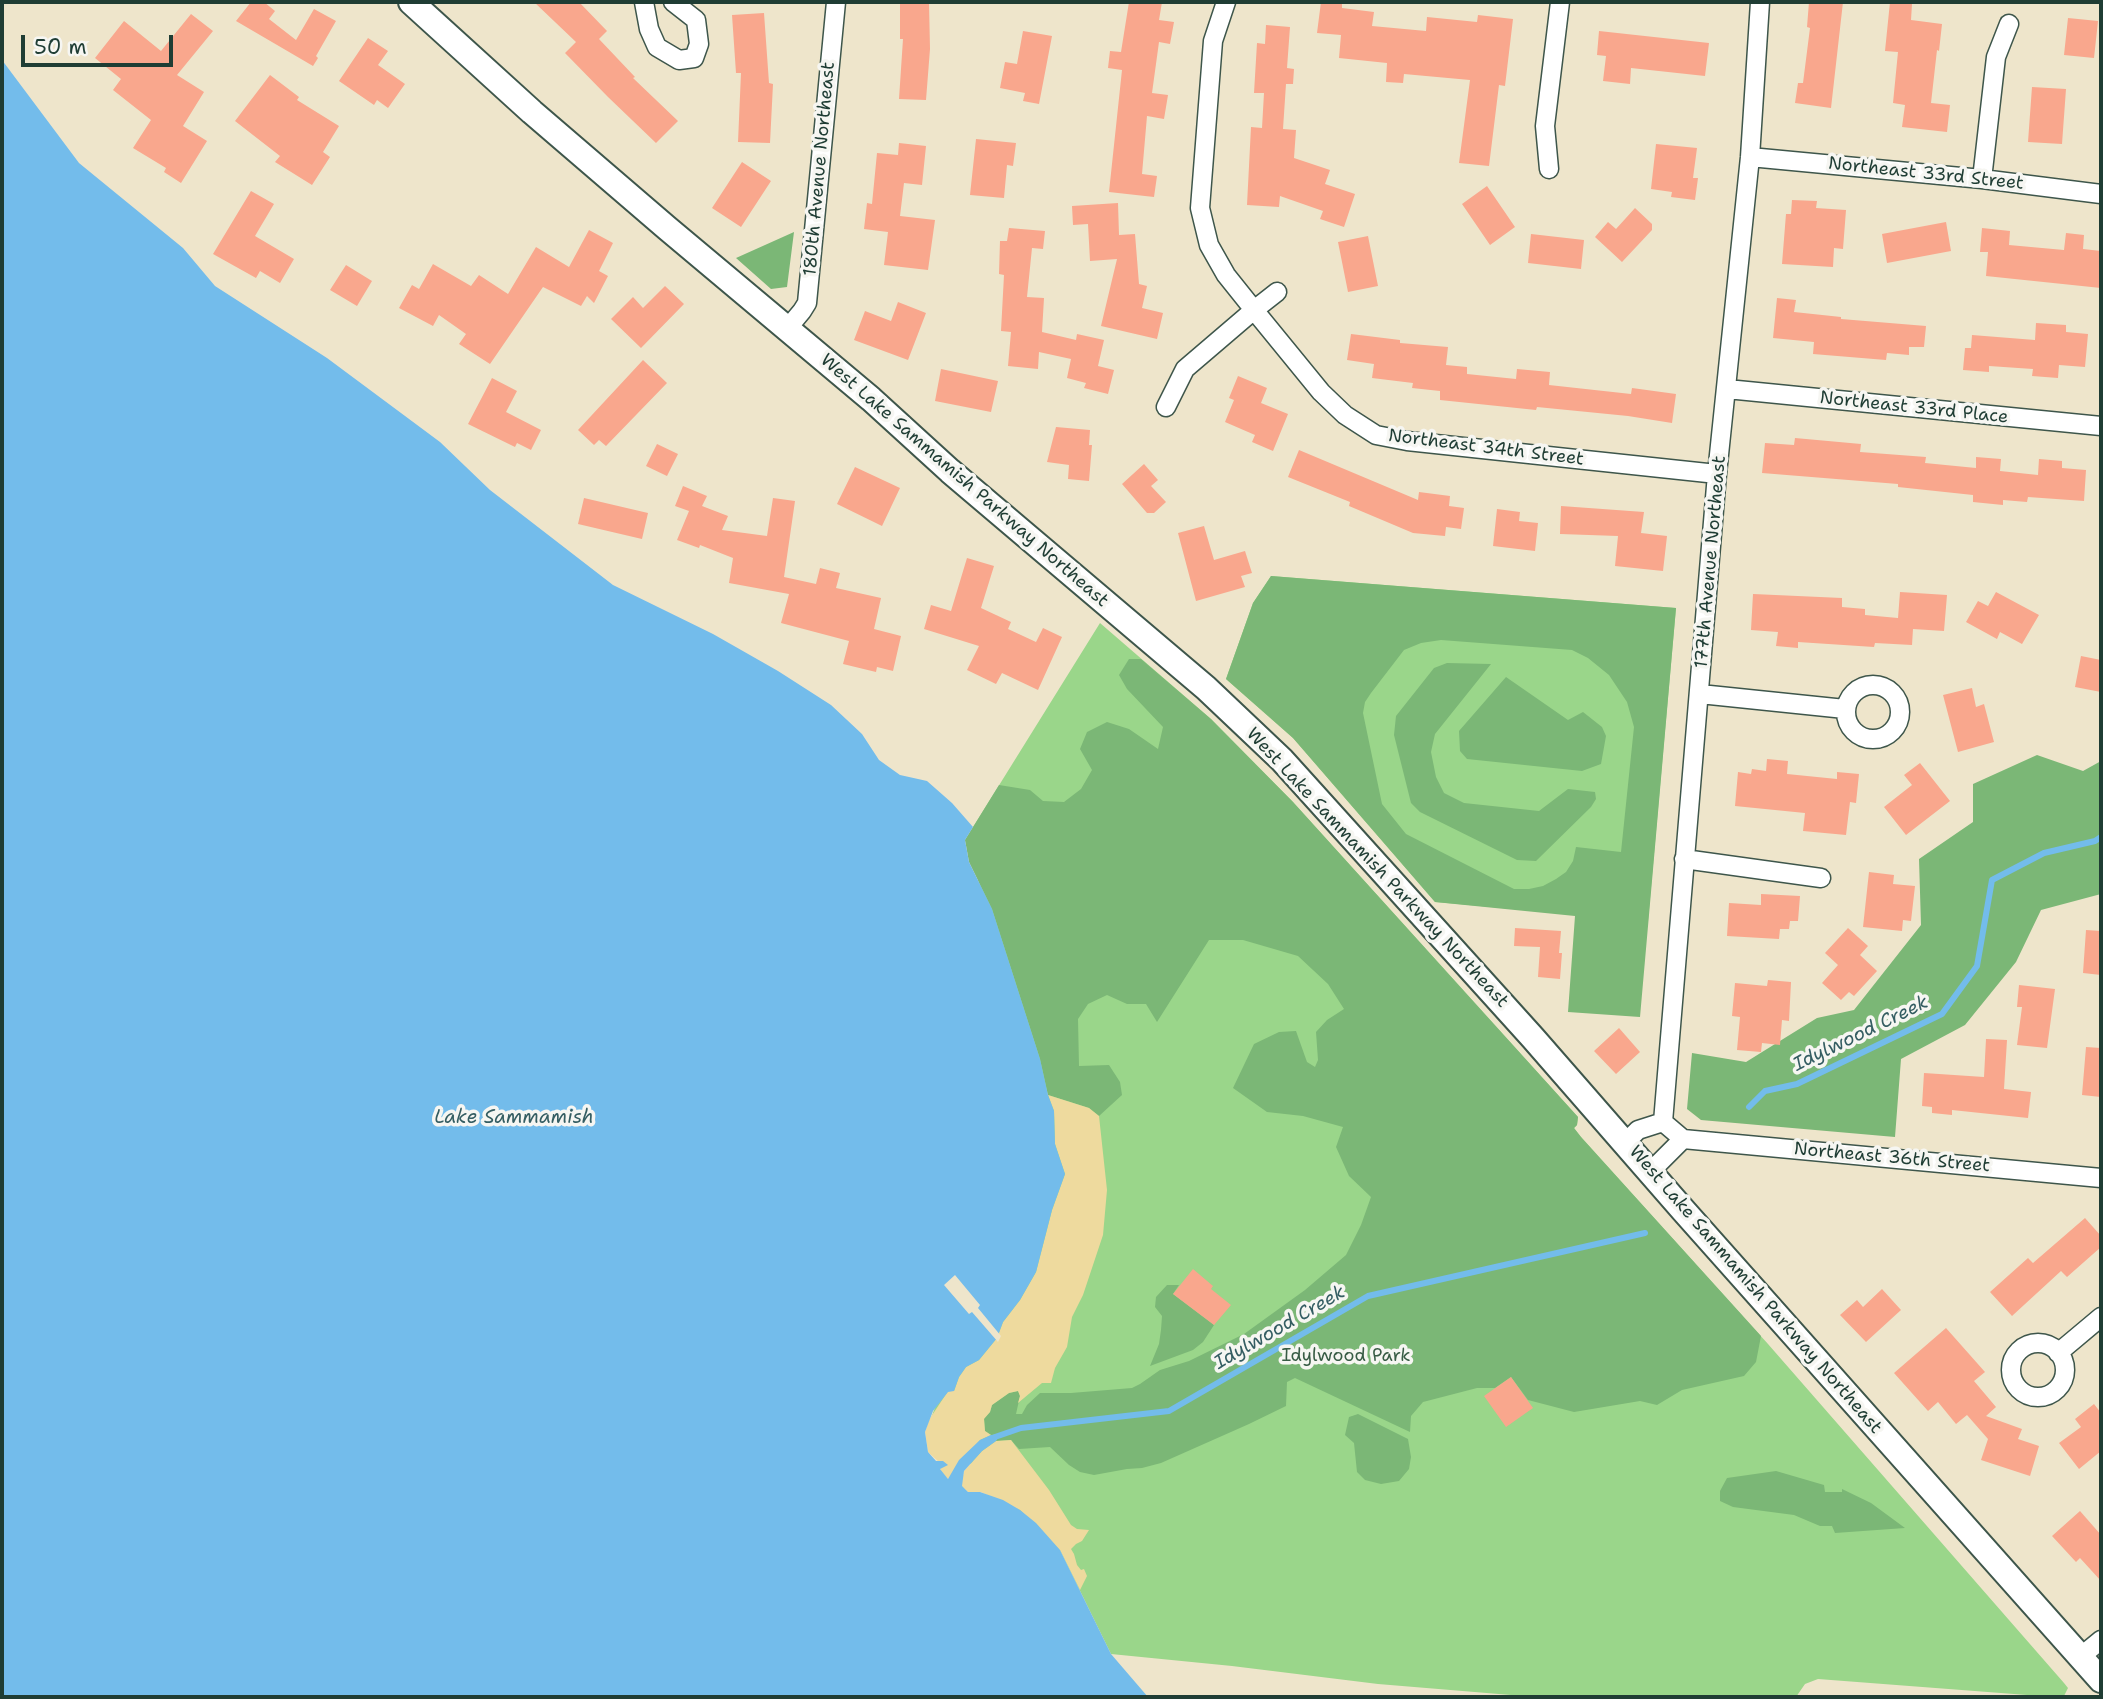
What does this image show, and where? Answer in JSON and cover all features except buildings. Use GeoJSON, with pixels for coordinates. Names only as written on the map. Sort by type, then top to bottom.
{"type":"FeatureCollection","features":[{"type":"Feature","properties":{"kind":"main road","name":"West Lake Sammamish Parkway Northeast"},"geometry":{"type":"LineString","coordinates":[[411,2],[532,112],[1206,688],[1282,760],[1533,1038],[2101,1680]]}},
{"type":"Feature","properties":{"kind":"street"},"geometry":{"type":"LineString","coordinates":[[644,2],[649,29],[657,47],[679,60],[694,58],[699,44],[696,20],[673,2]]}},
{"type":"Feature","properties":{"kind":"street","name":"180th Avenue Northeast"},"geometry":{"type":"LineString","coordinates":[[787,329],[807,303],[836,2]]}},
{"type":"Feature","properties":{"kind":"street","name":"Northeast 34th Street"},"geometry":{"type":"LineString","coordinates":[[1226,2],[1213,41],[1200,208],[1209,245],[1226,275],[1321,392],[1345,415],[1376,435],[1407,441],[1717,474]]}},
{"type":"Feature","properties":{"kind":"street"},"geometry":{"type":"LineString","coordinates":[[1549,169],[1545,126],[1560,2]]}},
{"type":"Feature","properties":{"kind":"street","name":"177th Avenue Northeast"},"geometry":{"type":"LineString","coordinates":[[1663,1122],[1717,474],[1750,157],[1760,2]]}},
{"type":"Feature","properties":{"kind":"street"},"geometry":{"type":"LineString","coordinates":[[1982,179],[1996,57],[2009,24]]}},
{"type":"Feature","properties":{"kind":"street","name":"Northeast 33rd Street"},"geometry":{"type":"LineString","coordinates":[[1750,157],[1982,179],[2101,194]]}},
{"type":"Feature","properties":{"kind":"street"},"geometry":{"type":"LineString","coordinates":[[1166,407],[1185,369],[1277,292]]}},
{"type":"Feature","properties":{"kind":"street","name":"Northeast 33rd Place"},"geometry":{"type":"LineString","coordinates":[[1727,389],[2101,426]]}},
{"type":"Feature","properties":{"kind":"street"},"geometry":{"type":"LineString","coordinates":[[1700,694],[1845,709]]}},
{"type":"Feature","properties":{"kind":"street"},"geometry":{"type":"LineString","coordinates":[[1684,859],[1821,878]]}},
{"type":"Feature","properties":{"kind":"street"},"geometry":{"type":"LineString","coordinates":[[1625,1143],[1639,1130],[1663,1122],[1684,1139],[1650,1172]]}},
{"type":"Feature","properties":{"kind":"street","name":"Northeast 36th Street"},"geometry":{"type":"LineString","coordinates":[[1684,1139],[2101,1178]]}},
{"type":"Feature","properties":{"kind":"street"},"geometry":{"type":"LineString","coordinates":[[2058,1353],[2101,1317]]}},
{"type":"Feature","properties":{"kind":"street"},"geometry":{"type":"LineString","coordinates":[[2079,1658],[2101,1640]]}},
{"type":"Feature","properties":{"kind":"green space"},"geometry":{"type":"Polygon","coordinates":[[[794,232],[787,287],[771,289],[736,258],[794,232]]]}},
{"type":"Feature","properties":{"kind":"green space"},"geometry":{"type":"Polygon","coordinates":[[[1271,576],[1676,608],[1648,921],[1435,902],[1293,738],[1226,679],[1253,603],[1271,576]]]}},
{"type":"Feature","properties":{"kind":"green space"},"geometry":{"type":"Polygon","coordinates":[[[1271,576],[1676,608],[1640,1017],[1568,1012],[1575,916],[1435,902],[1293,738],[1226,679],[1253,603],[1271,576]],[[1441,640],[1421,643],[1404,650],[1365,702],[1363,713],[1382,804],[1406,834],[1514,889],[1543,886],[1556,879],[1566,872],[1573,861],[1576,847],[1621,852],[1634,727],[1627,702],[1609,675],[1588,658],[1572,650],[1441,640]]]}},
{"type":"Feature","properties":{"kind":"green space","name":"Idylwood Park"},"geometry":{"type":"Polygon","coordinates":[[[1100,623],[1211,719],[1293,802],[1578,1117],[1574,1128],[1581,1137],[1768,1344],[2064,1683],[2068,1688],[2064,1696],[1818,1679],[1805,1684],[1796,1697],[1535,1697],[1378,1684],[1111,1654],[1060,1550],[929,1424],[1048,1095],[965,840],[1100,623]]]}},
{"type":"Feature","properties":{"kind":"green space"},"geometry":{"type":"Polygon","coordinates":[[[1129,659],[1141,659],[1211,719],[1293,802],[1578,1117],[1574,1128],[1581,1137],[1761,1336],[1756,1362],[1744,1376],[1682,1390],[1657,1405],[1640,1401],[1574,1412],[1528,1400],[1511,1377],[1495,1388],[1477,1388],[1423,1402],[1411,1416],[1410,1432],[1295,1378],[1287,1382],[1286,1406],[1249,1424],[1161,1463],[1094,1475],[1080,1472],[1069,1465],[1050,1447],[1019,1449],[1011,1440],[996,1441],[1000,1434],[991,1435],[985,1431],[984,1418],[992,1405],[1009,1393],[1018,1391],[1020,1396],[1016,1414],[1022,1414],[1040,1393],[1132,1388],[1160,1370],[1189,1361],[1244,1334],[1305,1290],[1346,1255],[1371,1197],[1349,1176],[1336,1147],[1343,1127],[1303,1116],[1267,1112],[1233,1088],[1254,1044],[1279,1032],[1296,1031],[1307,1062],[1315,1067],[1318,1060],[1316,1032],[1327,1020],[1344,1009],[1328,984],[1298,956],[1243,940],[1209,940],[1157,1022],[1146,1004],[1127,1004],[1107,995],[1088,1004],[1078,1019],[1079,1066],[1109,1065],[1120,1082],[1122,1095],[1099,1116],[1089,1108],[1048,1095],[1040,1059],[992,909],[969,862],[965,840],[999,785],[1030,790],[1043,801],[1064,802],[1081,789],[1092,770],[1080,749],[1087,732],[1107,722],[1129,729],[1158,749],[1163,727],[1127,689],[1119,675],[1129,659]]]}},
{"type":"Feature","properties":{"kind":"green space"},"geometry":{"type":"Polygon","coordinates":[[[1447,663],[1491,664],[1435,734],[1431,752],[1436,777],[1444,793],[1464,803],[1539,811],[1568,789],[1595,792],[1596,799],[1591,807],[1536,861],[1517,860],[1420,812],[1411,803],[1394,735],[1396,716],[1434,668],[1447,663]]]}},
{"type":"Feature","properties":{"kind":"green space"},"geometry":{"type":"Polygon","coordinates":[[[1506,677],[1568,720],[1583,712],[1602,727],[1606,736],[1601,764],[1582,771],[1467,759],[1460,751],[1459,731],[1506,677]]]}},
{"type":"Feature","properties":{"kind":"green space"},"geometry":{"type":"Polygon","coordinates":[[[2037,755],[2083,771],[2101,761],[2101,894],[2041,910],[2016,962],[1965,1025],[1901,1059],[1895,1137],[1701,1120],[1687,1109],[1692,1053],[1746,1062],[1817,1018],[1854,1010],[1921,925],[1919,859],[1973,822],[1973,784],[2037,755]]]}},
{"type":"Feature","properties":{"kind":"green space"},"geometry":{"type":"Polygon","coordinates":[[[1167,1285],[1179,1285],[1173,1294],[1214,1325],[1203,1342],[1193,1350],[1150,1366],[1159,1344],[1161,1330],[1162,1316],[1155,1307],[1156,1297],[1167,1285]]]}},
{"type":"Feature","properties":{"kind":"green space"},"geometry":{"type":"Polygon","coordinates":[[[1358,1414],[1408,1439],[1411,1457],[1409,1469],[1399,1481],[1381,1484],[1365,1480],[1357,1472],[1354,1443],[1345,1435],[1349,1417],[1358,1414]]]}},
{"type":"Feature","properties":{"kind":"green space"},"geometry":{"type":"Polygon","coordinates":[[[1776,1471],[1824,1485],[1825,1492],[1842,1492],[1842,1489],[1871,1503],[1905,1528],[1835,1533],[1832,1526],[1820,1526],[1794,1515],[1733,1507],[1720,1501],[1720,1491],[1727,1478],[1776,1471]]]}},
{"type":"Feature","properties":{"kind":"sand"},"geometry":{"type":"Polygon","coordinates":[[[1048,1095],[1089,1108],[1099,1116],[1107,1190],[1103,1235],[1083,1295],[1072,1317],[1067,1347],[1055,1368],[1051,1383],[1042,1383],[1018,1403],[1018,1391],[1009,1393],[992,1405],[984,1419],[985,1431],[991,1435],[980,1440],[948,1479],[941,1472],[939,1462],[928,1452],[925,1432],[929,1420],[948,1391],[954,1391],[966,1367],[979,1360],[997,1338],[1003,1322],[1036,1272],[1052,1210],[1065,1174],[1055,1144],[1054,1111],[1048,1095]]]}},
{"type":"Feature","properties":{"kind":"sand"},"geometry":{"type":"Polygon","coordinates":[[[1011,1440],[1049,1490],[1071,1525],[1077,1529],[1089,1530],[1082,1541],[1071,1549],[1077,1565],[1081,1570],[1084,1569],[1087,1576],[1080,1590],[1060,1550],[1020,1510],[981,1492],[968,1492],[961,1486],[964,1471],[982,1451],[996,1441],[1011,1440]]]}},
{"type":"Feature","properties":{"kind":"water","name":"Lake Sammamish"},"geometry":{"type":"Polygon","coordinates":[[[2,60],[79,163],[183,248],[215,286],[327,358],[440,442],[490,490],[613,585],[713,634],[831,705],[862,734],[879,760],[900,775],[927,781],[952,803],[973,827],[965,840],[969,862],[992,909],[1040,1059],[1054,1111],[1055,1144],[1065,1174],[1052,1210],[1036,1272],[1003,1322],[997,1338],[979,1360],[966,1367],[954,1391],[948,1392],[933,1411],[925,1432],[928,1452],[936,1461],[943,1461],[948,1465],[940,1469],[948,1479],[959,1460],[980,1440],[1000,1434],[964,1471],[962,1486],[968,1492],[980,1492],[1003,1500],[1020,1510],[1036,1523],[1060,1550],[1111,1654],[1148,1697],[2,1697],[2,60]]]}},
{"type":"Feature","properties":{"kind":"pier"},"geometry":{"type":"Polygon","coordinates":[[[955,1275],[1001,1336],[998,1342],[944,1285],[955,1275]]]}},
{"type":"Feature","properties":{"kind":"waterway","name":"Idylwood Creek"},"geometry":{"type":"LineString","coordinates":[[1749,1107],[1765,1091],[1797,1084],[1942,1014],[1977,966],[1992,880],[2044,853],[2095,841],[2101,837]]}},
{"type":"Feature","properties":{"kind":"waterway","name":"Idylwood Creek"},"geometry":{"type":"LineString","coordinates":[[995,1437],[1021,1428],[1169,1411],[1368,1296],[1645,1233]]}}]}
